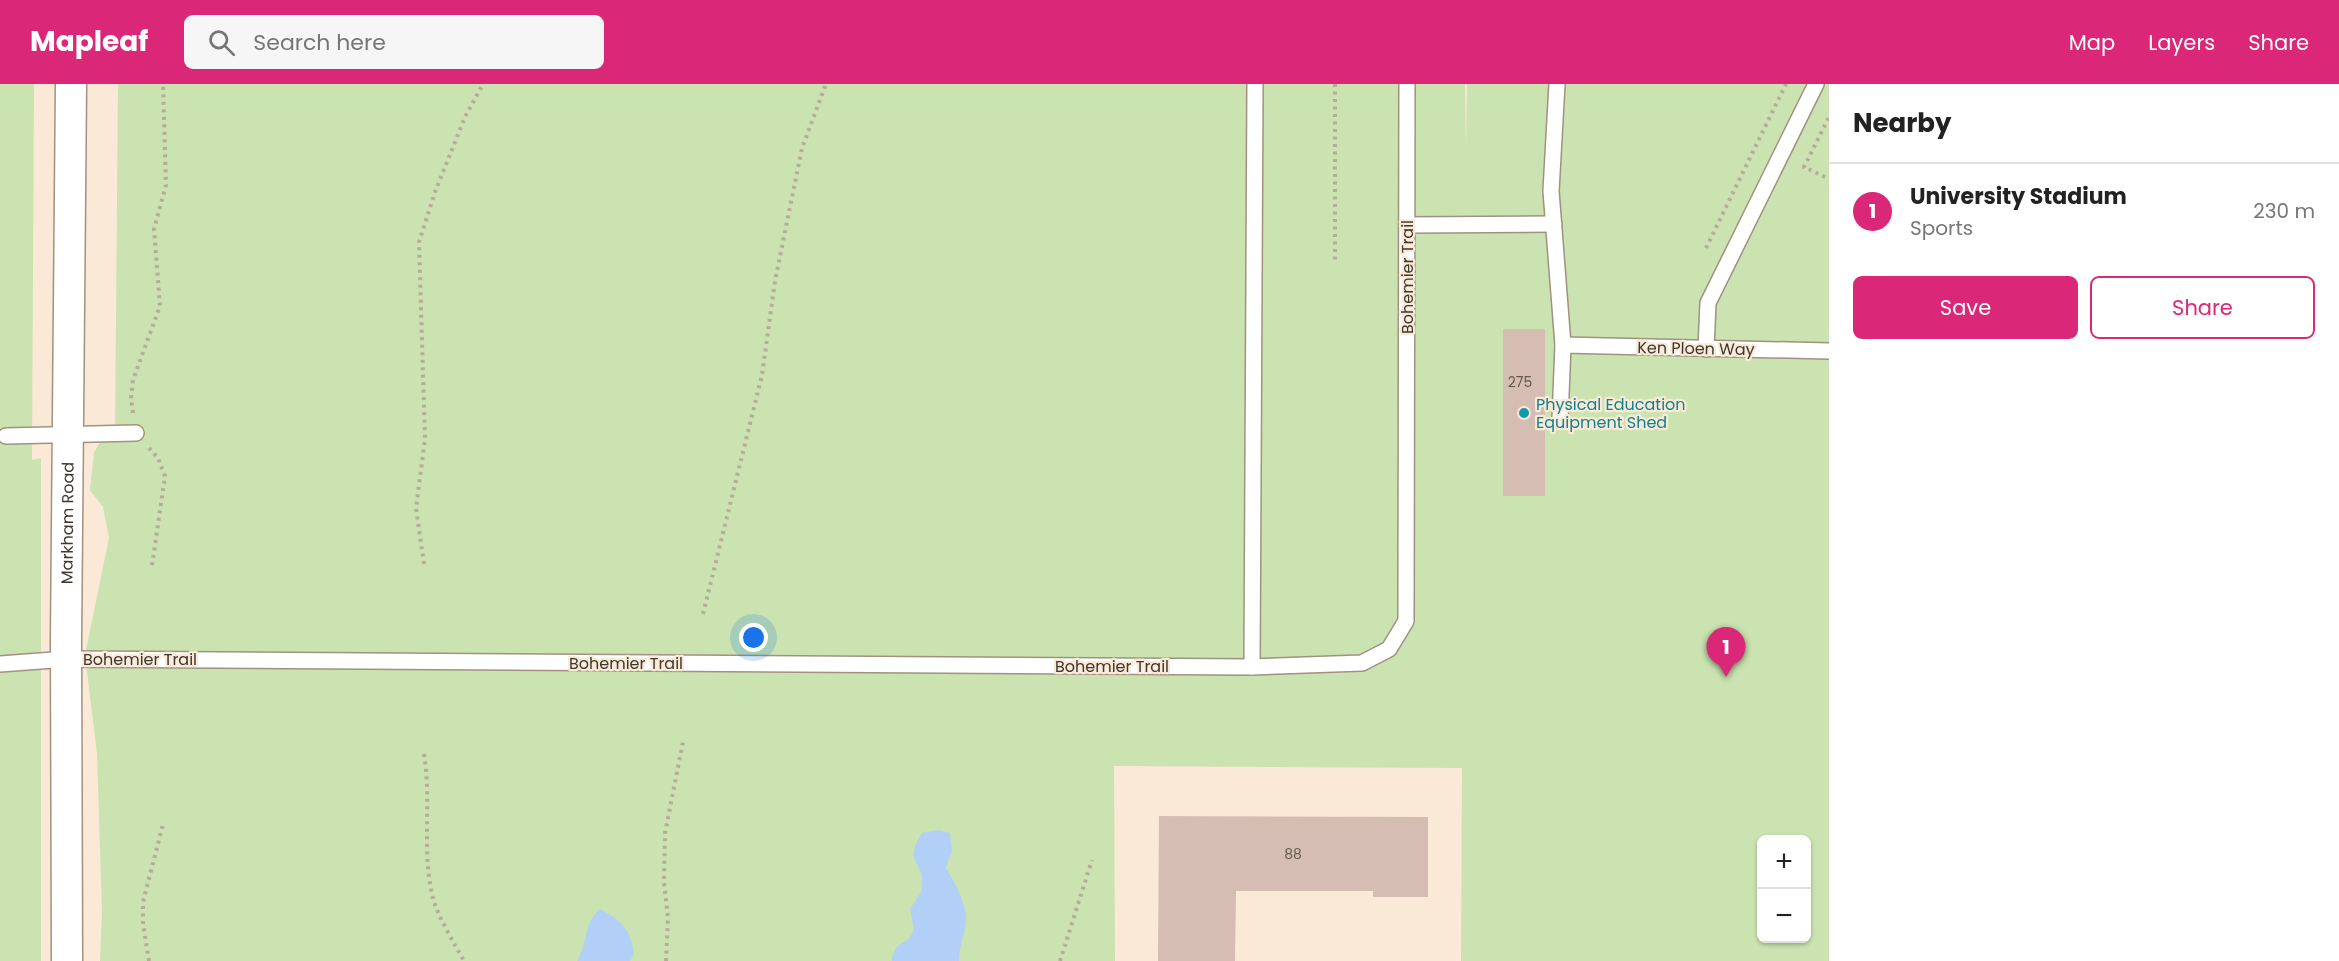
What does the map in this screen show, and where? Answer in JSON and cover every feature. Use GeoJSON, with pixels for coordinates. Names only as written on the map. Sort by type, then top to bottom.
{"type":"FeatureCollection","features":[{"type":"Feature","properties":{"kind":"street","name":"Markham Road"},"geometry":{"type":"LineString","coordinates":[[67,961],[71,84]]}},
{"type":"Feature","properties":{"kind":"lane"},"geometry":{"type":"LineString","coordinates":[[1252,667],[1255,84]]}},
{"type":"Feature","properties":{"kind":"lane","name":"Bohemier Trail"},"geometry":{"type":"LineString","coordinates":[[0,664],[67,659],[1252,667],[1362,663],[1389,649],[1406,621],[1407,84]]}},
{"type":"Feature","properties":{"kind":"lane"},"geometry":{"type":"LineString","coordinates":[[1557,84],[1551,190],[1563,345],[1560,419]]}},
{"type":"Feature","properties":{"kind":"lane"},"geometry":{"type":"LineString","coordinates":[[1706,348],[1708,303],[1816,84]]}},
{"type":"Feature","properties":{"kind":"lane"},"geometry":{"type":"LineString","coordinates":[[1407,225],[1554,224]]}},
{"type":"Feature","properties":{"kind":"lane","name":"Ken Ploen Way"},"geometry":{"type":"LineString","coordinates":[[1563,345],[1829,351]]}},
{"type":"Feature","properties":{"kind":"lane"},"geometry":{"type":"LineString","coordinates":[[6,436],[136,433]]}},
{"type":"Feature","properties":{"kind":"path"},"geometry":{"type":"LineString","coordinates":[[152,566],[165,476],[158,458],[136,433],[131,398],[133,380],[160,306],[154,229],[166,184],[163,84]]}},
{"type":"Feature","properties":{"kind":"path"},"geometry":{"type":"LineString","coordinates":[[424,564],[416,508],[425,439],[419,242],[435,192],[465,117],[483,84]]}},
{"type":"Feature","properties":{"kind":"path"},"geometry":{"type":"LineString","coordinates":[[703,614],[762,375],[775,280],[802,148],[826,84]]}},
{"type":"Feature","properties":{"kind":"path"},"geometry":{"type":"LineString","coordinates":[[1335,84],[1335,264]]}},
{"type":"Feature","properties":{"kind":"path"},"geometry":{"type":"LineString","coordinates":[[1706,248],[1786,84]]}},
{"type":"Feature","properties":{"kind":"path"},"geometry":{"type":"LineString","coordinates":[[1825,177],[1804,167],[1829,117]]}},
{"type":"Feature","properties":{"kind":"path"},"geometry":{"type":"LineString","coordinates":[[666,961],[668,918],[664,882],[665,833],[683,742]]}},
{"type":"Feature","properties":{"kind":"path"},"geometry":{"type":"LineString","coordinates":[[424,754],[427,775],[426,834],[433,899],[464,961]]}},
{"type":"Feature","properties":{"kind":"path"},"geometry":{"type":"LineString","coordinates":[[149,961],[142,902],[163,825]]}},
{"type":"Feature","properties":{"kind":"path"},"geometry":{"type":"LineString","coordinates":[[1060,961],[1092,860]]}},
{"type":"Feature","properties":{"kind":"green space"},"geometry":{"type":"Polygon","coordinates":[[[0,84],[34,84],[32,460],[41,458],[41,961],[0,961],[0,84]]]}},
{"type":"Feature","properties":{"kind":"green space"},"geometry":{"type":"Polygon","coordinates":[[[118,84],[1465,84],[1466,149],[1467,84],[1829,84],[1829,961],[1461,961],[1462,768],[1114,766],[1115,961],[100,961],[102,911],[97,754],[85,655],[109,538],[103,507],[90,490],[94,453],[105,433],[115,437],[118,84]]]}},
{"type":"Feature","properties":{"kind":"water"},"geometry":{"type":"Polygon","coordinates":[[[939,830],[950,833],[952,851],[946,868],[959,892],[965,911],[966,923],[959,961],[892,961],[897,948],[908,940],[914,930],[910,909],[922,887],[921,872],[914,857],[916,843],[922,833],[939,830]]]}},
{"type":"Feature","properties":{"kind":"water"},"geometry":{"type":"Polygon","coordinates":[[[600,909],[620,922],[628,932],[634,954],[630,961],[577,961],[588,927],[600,909]]]}},
{"type":"Feature","properties":{"kind":"building","name":"Physical Education Equipment Shed"},"geometry":{"type":"Polygon","coordinates":[[[1503,329],[1545,329],[1545,496],[1503,496],[1503,329]]]}},
{"type":"Feature","properties":{"kind":"building"},"geometry":{"type":"Polygon","coordinates":[[[1159,816],[1428,817],[1428,897],[1373,897],[1373,891],[1236,891],[1235,961],[1158,961],[1159,816]]]}},
{"type":"Feature","properties":{"kind":"place","name":"Physical Education Equipment Shed"},"geometry":{"type":"Point","coordinates":[1524,413]}},
{"type":"Feature","properties":{"kind":"place","name":"University Stadium"},"geometry":{"type":"Point","coordinates":[1726,677]}}]}
